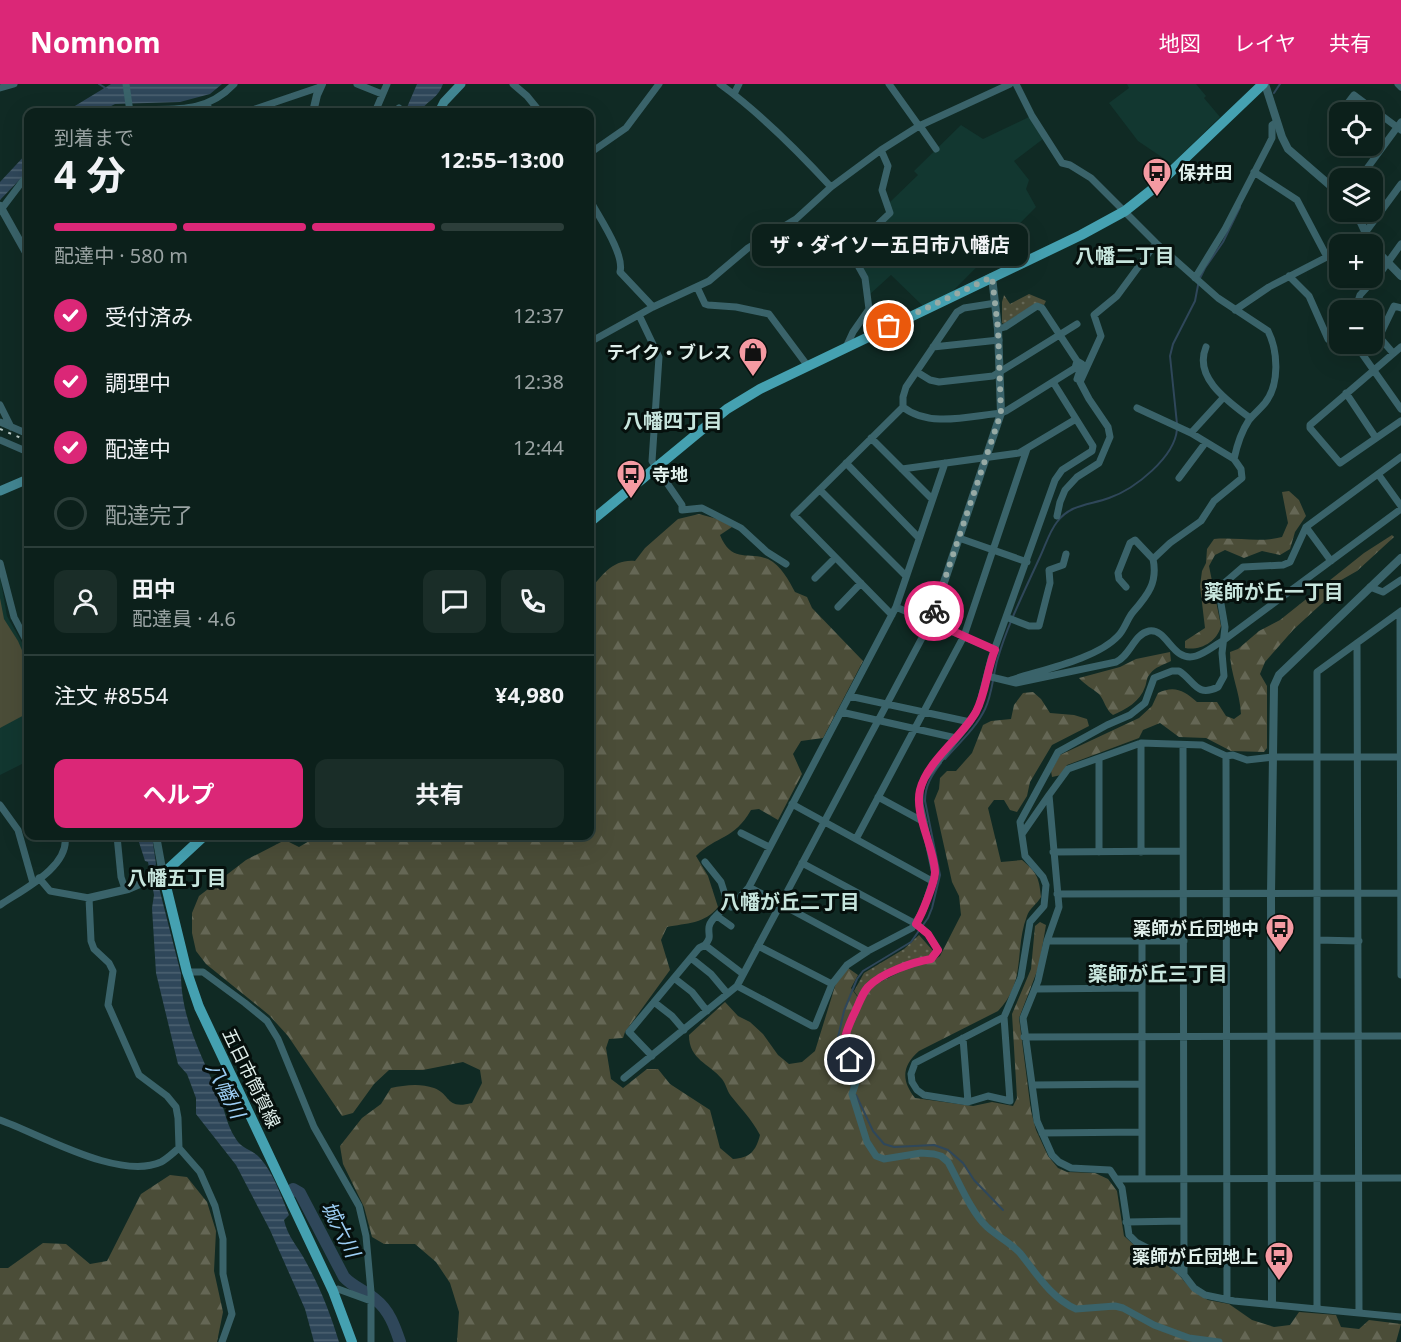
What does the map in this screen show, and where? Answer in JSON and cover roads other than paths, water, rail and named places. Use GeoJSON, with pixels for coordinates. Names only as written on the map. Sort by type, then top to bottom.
{"type":"FeatureCollection","features":[{"type":"Feature","properties":{"kind":"main road"},"geometry":{"type":"LineString","coordinates":[[441,108],[461,84]]}},
{"type":"Feature","properties":{"kind":"main road"},"geometry":{"type":"LineString","coordinates":[[594,519],[727,410],[760,389],[1125,212],[1154,188],[1264,84]]}},
{"type":"Feature","properties":{"kind":"main road"},"geometry":{"type":"LineString","coordinates":[[0,491],[24,482]]}},
{"type":"Feature","properties":{"kind":"main road"},"geometry":{"type":"LineString","coordinates":[[160,875],[199,840]]}},
{"type":"Feature","properties":{"kind":"main road","name":"五日市筒賀線"},"geometry":{"type":"LineString","coordinates":[[160,875],[187,972],[200,1006],[333,1291],[352,1342]]}},
{"type":"Feature","properties":{"kind":"street"},"geometry":{"type":"LineString","coordinates":[[0,88],[14,84]]}},
{"type":"Feature","properties":{"kind":"street"},"geometry":{"type":"LineString","coordinates":[[126,84],[129,108]]}},
{"type":"Feature","properties":{"kind":"street"},"geometry":{"type":"LineString","coordinates":[[185,108],[198,106],[217,98],[234,84]]}},
{"type":"Feature","properties":{"kind":"street"},"geometry":{"type":"LineString","coordinates":[[357,84],[382,94]]}},
{"type":"Feature","properties":{"kind":"street"},"geometry":{"type":"LineString","coordinates":[[377,108],[387,84]]}},
{"type":"Feature","properties":{"kind":"street"},"geometry":{"type":"LineString","coordinates":[[513,84],[537,108]]}},
{"type":"Feature","properties":{"kind":"street"},"geometry":{"type":"LineString","coordinates":[[594,150],[626,128],[659,84]]}},
{"type":"Feature","properties":{"kind":"street"},"geometry":{"type":"LineString","coordinates":[[720,84],[803,156],[831,187]]}},
{"type":"Feature","properties":{"kind":"street"},"geometry":{"type":"LineString","coordinates":[[734,94],[739,84]]}},
{"type":"Feature","properties":{"kind":"street"},"geometry":{"type":"LineString","coordinates":[[889,84],[936,149]]}},
{"type":"Feature","properties":{"kind":"street"},"geometry":{"type":"LineString","coordinates":[[594,340],[653,307],[713,278],[748,248],[796,219],[831,187],[881,150],[919,126],[1010,84]]}},
{"type":"Feature","properties":{"kind":"street"},"geometry":{"type":"LineString","coordinates":[[1016,84],[1032,116],[1062,164],[1070,165],[1091,178],[1156,243],[1198,280],[1235,310],[1268,331],[1276,357],[1276,370],[1267,401],[1250,418],[1240,437],[1234,459]]}},
{"type":"Feature","properties":{"kind":"street"},"geometry":{"type":"LineString","coordinates":[[1264,84],[1288,149],[1329,184]]}},
{"type":"Feature","properties":{"kind":"street"},"geometry":{"type":"LineString","coordinates":[[258,108],[321,85]]}},
{"type":"Feature","properties":{"kind":"street"},"geometry":{"type":"LineString","coordinates":[[314,108],[321,85]]}},
{"type":"Feature","properties":{"kind":"street"},"geometry":{"type":"LineString","coordinates":[[1349,102],[1354,95],[1364,102]]}},
{"type":"Feature","properties":{"kind":"street"},"geometry":{"type":"LineString","coordinates":[[1383,115],[1400,126],[1383,147]]}},
{"type":"Feature","properties":{"kind":"street"},"geometry":{"type":"LineString","coordinates":[[1198,280],[1256,173],[1272,138],[1272,125],[1277,122]]}},
{"type":"Feature","properties":{"kind":"street"},"geometry":{"type":"LineString","coordinates":[[847,345],[869,309],[865,278],[849,251],[890,213],[882,190],[888,166],[881,150]]}},
{"type":"Feature","properties":{"kind":"street"},"geometry":{"type":"LineString","coordinates":[[1367,168],[1376,156]]}},
{"type":"Feature","properties":{"kind":"street"},"geometry":{"type":"LineString","coordinates":[[1235,310],[1289,276],[1327,257],[1297,200],[1256,173]]}},
{"type":"Feature","properties":{"kind":"street"},"geometry":{"type":"LineString","coordinates":[[24,179],[1,208],[24,245]]}},
{"type":"Feature","properties":{"kind":"street"},"geometry":{"type":"LineString","coordinates":[[1365,233],[1401,184]]}},
{"type":"Feature","properties":{"kind":"street"},"geometry":{"type":"LineString","coordinates":[[594,207],[616,248],[621,267],[620,272],[653,307]]}},
{"type":"Feature","properties":{"kind":"street"},"geometry":{"type":"LineString","coordinates":[[1360,222],[1365,233]]}},
{"type":"Feature","properties":{"kind":"street"},"geometry":{"type":"LineString","coordinates":[[1081,385],[1080,379],[1101,336],[1094,315],[1117,296],[1156,243]]}},
{"type":"Feature","properties":{"kind":"street"},"geometry":{"type":"LineString","coordinates":[[1358,300],[1401,244]]}},
{"type":"Feature","properties":{"kind":"street"},"geometry":{"type":"LineString","coordinates":[[1383,258],[1401,276]]}},
{"type":"Feature","properties":{"kind":"street"},"geometry":{"type":"LineString","coordinates":[[1289,276],[1309,296],[1329,340]]}},
{"type":"Feature","properties":{"kind":"street"},"geometry":{"type":"LineString","coordinates":[[624,1078],[736,986],[930,621],[1001,413],[999,340],[992,277]]}},
{"type":"Feature","properties":{"kind":"street"},"geometry":{"type":"LineString","coordinates":[[697,286],[708,305],[736,307],[769,314],[807,365]]}},
{"type":"Feature","properties":{"kind":"street"},"geometry":{"type":"LineString","coordinates":[[892,615],[794,515],[903,407],[904,392],[960,309],[996,303]]}},
{"type":"Feature","properties":{"kind":"street"},"geometry":{"type":"LineString","coordinates":[[998,329],[1005,327],[1037,306],[1042,308],[1077,362],[1082,364],[1077,382],[1106,422],[1110,435],[1099,463],[1077,477],[1065,490],[1057,516]]}},
{"type":"Feature","properties":{"kind":"street"},"geometry":{"type":"LineString","coordinates":[[1393,353],[1381,339],[1381,331],[1394,306],[1401,308]]}},
{"type":"Feature","properties":{"kind":"street"},"geometry":{"type":"LineString","coordinates":[[639,315],[659,357],[652,461],[682,505],[682,510],[702,508],[732,523],[741,528],[767,552],[786,564]]}},
{"type":"Feature","properties":{"kind":"street"},"geometry":{"type":"LineString","coordinates":[[916,372],[939,382],[993,376],[1077,324]]}},
{"type":"Feature","properties":{"kind":"street"},"geometry":{"type":"LineString","coordinates":[[933,347],[999,340]]}},
{"type":"Feature","properties":{"kind":"street"},"geometry":{"type":"LineString","coordinates":[[1206,347],[1203,356],[1209,379],[1223,398],[1250,418]]}},
{"type":"Feature","properties":{"kind":"street"},"geometry":{"type":"LineString","coordinates":[[1401,347],[1310,425],[1310,428],[1340,463],[1401,421]]}},
{"type":"Feature","properties":{"kind":"street"},"geometry":{"type":"LineString","coordinates":[[1362,354],[1401,409]]}},
{"type":"Feature","properties":{"kind":"street"},"geometry":{"type":"LineString","coordinates":[[903,407],[913,414],[930,419],[1001,413],[1075,368],[1077,362]]}},
{"type":"Feature","properties":{"kind":"street"},"geometry":{"type":"LineString","coordinates":[[736,986],[815,1026],[832,984],[847,965],[912,928],[924,911],[935,874],[919,798],[922,784],[928,772],[970,722],[979,706],[991,677],[995,650],[1059,474],[1092,451],[1093,446],[1053,382]]}},
{"type":"Feature","properties":{"kind":"street"},"geometry":{"type":"LineString","coordinates":[[1346,393],[1376,438]]}},
{"type":"Feature","properties":{"kind":"street"},"geometry":{"type":"LineString","coordinates":[[1191,433],[1223,398]]}},
{"type":"Feature","properties":{"kind":"street"},"geometry":{"type":"LineString","coordinates":[[0,405],[11,427]]}},
{"type":"Feature","properties":{"kind":"street"},"geometry":{"type":"LineString","coordinates":[[1137,408],[1191,433],[1234,459],[1241,469],[1242,478],[1214,501],[1201,521],[1170,543],[1153,559]]}},
{"type":"Feature","properties":{"kind":"street"},"geometry":{"type":"LineString","coordinates":[[902,469],[1020,453],[1076,419]]}},
{"type":"Feature","properties":{"kind":"street"},"geometry":{"type":"LineString","coordinates":[[0,422],[24,432]]}},
{"type":"Feature","properties":{"kind":"street"},"geometry":{"type":"LineString","coordinates":[[871,438],[932,499]]}},
{"type":"Feature","properties":{"kind":"street"},"geometry":{"type":"LineString","coordinates":[[0,440],[24,450]]}},
{"type":"Feature","properties":{"kind":"street"},"geometry":{"type":"LineString","coordinates":[[1179,478],[1206,442]]}},
{"type":"Feature","properties":{"kind":"street"},"geometry":{"type":"LineString","coordinates":[[856,839],[964,636],[1027,450]]}},
{"type":"Feature","properties":{"kind":"street"},"geometry":{"type":"LineString","coordinates":[[1004,1017],[915,1063],[911,1078],[914,1086],[924,1095],[968,1102],[988,1096],[1010,1101],[1004,1017],[1022,977],[1029,922],[1043,908],[1046,895],[1045,882],[1026,856],[1020,822],[1058,752],[1130,715],[1145,703],[1153,680],[1163,674],[1179,671],[1198,689],[1208,691],[1218,687],[1223,679],[1225,627],[1219,592],[1221,586],[1244,567],[1283,565],[1290,562],[1306,527],[1401,457]]}},
{"type":"Feature","properties":{"kind":"street"},"geometry":{"type":"LineString","coordinates":[[846,463],[920,538]]}},
{"type":"Feature","properties":{"kind":"street"},"geometry":{"type":"LineString","coordinates":[[728,904],[731,907],[748,887],[896,607],[945,463]]}},
{"type":"Feature","properties":{"kind":"street"},"geometry":{"type":"LineString","coordinates":[[991,677],[1016,683],[1116,662],[1125,657],[1141,635],[1149,631],[1159,633],[1177,652],[1189,657],[1203,653],[1224,640],[1401,508],[1378,474]]}},
{"type":"Feature","properties":{"kind":"street"},"geometry":{"type":"LineString","coordinates":[[820,489],[906,576]]}},
{"type":"Feature","properties":{"kind":"street"},"geometry":{"type":"LineString","coordinates":[[1306,527],[1331,561]]}},
{"type":"Feature","properties":{"kind":"street"},"geometry":{"type":"LineString","coordinates":[[959,538],[1027,562]]}},
{"type":"Feature","properties":{"kind":"street"},"geometry":{"type":"LineString","coordinates":[[1009,681],[1103,649],[1118,636],[1129,616],[1153,585],[1153,559],[1138,541],[1132,541],[1118,573],[1119,579],[1126,587]]}},
{"type":"Feature","properties":{"kind":"street"},"geometry":{"type":"LineString","coordinates":[[1008,617],[1029,626],[1039,626],[1049,588],[1049,570],[1063,565],[1066,554]]}},
{"type":"Feature","properties":{"kind":"street"},"geometry":{"type":"LineString","coordinates":[[815,578],[836,558]]}},
{"type":"Feature","properties":{"kind":"street"},"geometry":{"type":"LineString","coordinates":[[1272,1304],[1271,894],[1274,686],[1279,675],[1401,558]]}},
{"type":"Feature","properties":{"kind":"street"},"geometry":{"type":"LineString","coordinates":[[0,563],[14,617],[24,636]]}},
{"type":"Feature","properties":{"kind":"street"},"geometry":{"type":"LineString","coordinates":[[1370,587],[1383,592],[1401,580]]}},
{"type":"Feature","properties":{"kind":"street"},"geometry":{"type":"LineString","coordinates":[[838,607],[861,583]]}},
{"type":"Feature","properties":{"kind":"street"},"geometry":{"type":"LineString","coordinates":[[896,607],[995,650]]}},
{"type":"Feature","properties":{"kind":"street"},"geometry":{"type":"LineString","coordinates":[[1317,1309],[1317,672],[1400,611]]}},
{"type":"Feature","properties":{"kind":"street"},"geometry":{"type":"LineString","coordinates":[[1400,611],[1401,975]]}},
{"type":"Feature","properties":{"kind":"street"},"geometry":{"type":"LineString","coordinates":[[1357,643],[1359,1313]]}},
{"type":"Feature","properties":{"kind":"street"},"geometry":{"type":"LineString","coordinates":[[849,696],[970,722]]}},
{"type":"Feature","properties":{"kind":"street"},"geometry":{"type":"LineString","coordinates":[[841,712],[956,738]]}},
{"type":"Feature","properties":{"kind":"street"},"geometry":{"type":"LineString","coordinates":[[1022,834],[1068,769],[1141,743],[1205,746],[1226,756],[1236,756],[1247,760],[1273,757],[1401,757]]}},
{"type":"Feature","properties":{"kind":"street"},"geometry":{"type":"LineString","coordinates":[[1141,743],[1141,852]]}},
{"type":"Feature","properties":{"kind":"street"},"geometry":{"type":"LineString","coordinates":[[1183,745],[1185,1275]]}},
{"type":"Feature","properties":{"kind":"street"},"geometry":{"type":"LineString","coordinates":[[1226,756],[1227,1299]]}},
{"type":"Feature","properties":{"kind":"street"},"geometry":{"type":"LineString","coordinates":[[1099,758],[1099,852]]}},
{"type":"Feature","properties":{"kind":"street"},"geometry":{"type":"LineString","coordinates":[[1049,795],[1059,907],[1047,941],[1035,989],[1023,1017],[1037,1121],[1052,1155],[1071,1168],[1110,1170],[1122,1188],[1127,1231],[1132,1239],[1161,1254],[1205,1295],[1401,1317]]}},
{"type":"Feature","properties":{"kind":"street"},"geometry":{"type":"LineString","coordinates":[[878,797],[924,822]]}},
{"type":"Feature","properties":{"kind":"street"},"geometry":{"type":"LineString","coordinates":[[792,804],[932,881]]}},
{"type":"Feature","properties":{"kind":"street"},"geometry":{"type":"LineString","coordinates":[[0,805],[18,830],[36,881],[50,891],[88,898],[126,889],[160,875],[156,840]]}},
{"type":"Feature","properties":{"kind":"street"},"geometry":{"type":"LineString","coordinates":[[741,832],[769,847]]}},
{"type":"Feature","properties":{"kind":"street"},"geometry":{"type":"LineString","coordinates":[[0,905],[51,869],[63,855],[65,840]]}},
{"type":"Feature","properties":{"kind":"street"},"geometry":{"type":"LineString","coordinates":[[117,840],[122,877],[126,889]]}},
{"type":"Feature","properties":{"kind":"street"},"geometry":{"type":"LineString","coordinates":[[1053,852],[1184,851]]}},
{"type":"Feature","properties":{"kind":"street"},"geometry":{"type":"LineString","coordinates":[[705,862],[721,882],[728,904]]}},
{"type":"Feature","properties":{"kind":"street"},"geometry":{"type":"LineString","coordinates":[[802,863],[916,924],[928,934],[938,950],[936,956],[931,959],[900,969],[867,988],[849,1025],[844,1044],[858,1077],[852,1094],[867,1142],[876,1156],[884,1159],[921,1153],[941,1156],[948,1162],[980,1218],[1018,1251],[1048,1289],[1071,1307],[1076,1309],[1115,1306],[1154,1325],[1189,1338],[1219,1342]]}},
{"type":"Feature","properties":{"kind":"street"},"geometry":{"type":"LineString","coordinates":[[748,887],[868,951]]}},
{"type":"Feature","properties":{"kind":"street"},"geometry":{"type":"LineString","coordinates":[[1057,894],[1401,893]]}},
{"type":"Feature","properties":{"kind":"street"},"geometry":{"type":"LineString","coordinates":[[88,898],[91,941],[94,949],[109,963],[113,971],[108,1005],[139,1075],[168,1096],[176,1107],[179,1148],[200,1172],[215,1206],[223,1239],[223,1274],[232,1314],[222,1342]]}},
{"type":"Feature","properties":{"kind":"street"},"geometry":{"type":"LineString","coordinates":[[652,1056],[629,1032],[699,948],[705,945],[711,936],[710,925],[728,904]]}},
{"type":"Feature","properties":{"kind":"street"},"geometry":{"type":"LineString","coordinates":[[717,916],[730,926]]}},
{"type":"Feature","properties":{"kind":"street"},"geometry":{"type":"LineString","coordinates":[[1317,940],[1359,941]]}},
{"type":"Feature","properties":{"kind":"street"},"geometry":{"type":"LineString","coordinates":[[1047,941],[1184,941]]}},
{"type":"Feature","properties":{"kind":"street"},"geometry":{"type":"LineString","coordinates":[[1142,941],[1142,1179]]}},
{"type":"Feature","properties":{"kind":"street"},"geometry":{"type":"LineString","coordinates":[[705,945],[743,974]]}},
{"type":"Feature","properties":{"kind":"street"},"geometry":{"type":"LineString","coordinates":[[758,946],[832,984]]}},
{"type":"Feature","properties":{"kind":"street"},"geometry":{"type":"LineString","coordinates":[[691,958],[711,974],[727,993]]}},
{"type":"Feature","properties":{"kind":"street"},"geometry":{"type":"LineString","coordinates":[[187,972],[203,972],[267,1021],[278,1039],[314,1127],[359,1206],[366,1236],[371,1298],[371,1342]]}},
{"type":"Feature","properties":{"kind":"street"},"geometry":{"type":"LineString","coordinates":[[674,978],[692,992],[707,1011]]}},
{"type":"Feature","properties":{"kind":"street"},"geometry":{"type":"LineString","coordinates":[[1035,989],[1142,988]]}},
{"type":"Feature","properties":{"kind":"street"},"geometry":{"type":"LineString","coordinates":[[654,1002],[672,1016],[684,1030]]}},
{"type":"Feature","properties":{"kind":"street"},"geometry":{"type":"LineString","coordinates":[[1024,1037],[1401,1036]]}},
{"type":"Feature","properties":{"kind":"street"},"geometry":{"type":"LineString","coordinates":[[963,1038],[968,1102]]}},
{"type":"Feature","properties":{"kind":"street"},"geometry":{"type":"LineString","coordinates":[[1033,1085],[1142,1084]]}},
{"type":"Feature","properties":{"kind":"street"},"geometry":{"type":"LineString","coordinates":[[0,1120],[55,1144],[99,1160],[120,1164],[154,1164],[179,1148]]}},
{"type":"Feature","properties":{"kind":"street"},"geometry":{"type":"LineString","coordinates":[[1042,1133],[1142,1132]]}},
{"type":"Feature","properties":{"kind":"street"},"geometry":{"type":"LineString","coordinates":[[1116,1179],[1401,1179]]}},
{"type":"Feature","properties":{"kind":"street"},"geometry":{"type":"LineString","coordinates":[[1126,1222],[1184,1221]]}},
{"type":"Feature","properties":{"kind":"street"},"geometry":{"type":"LineString","coordinates":[[333,1291],[338,1289],[371,1298]]}},
{"type":"Feature","properties":{"kind":"waterway"},"geometry":{"type":"LineString","coordinates":[[99,84],[107,89]]}},
{"type":"Feature","properties":{"kind":"waterway"},"geometry":{"type":"LineString","coordinates":[[1274,93],[1280,84]]}},
{"type":"Feature","properties":{"kind":"waterway"},"geometry":{"type":"LineString","coordinates":[[1177,424],[1170,356],[1173,344],[1195,301],[1199,280],[1223,242],[1240,207]]}},
{"type":"Feature","properties":{"kind":"waterway"},"geometry":{"type":"LineString","coordinates":[[945,759],[972,729],[985,709],[1006,635],[1054,526],[1062,516],[1074,508],[1119,494],[1141,480],[1152,471],[1169,450],[1175,440],[1177,429]]}},
{"type":"Feature","properties":{"kind":"waterway"},"geometry":{"type":"LineString","coordinates":[[852,1087],[834,1055],[844,1011],[857,979],[863,971],[911,942],[928,918],[932,908],[940,875],[925,795],[930,780],[941,763]]}},
{"type":"Feature","properties":{"kind":"waterway"},"geometry":{"type":"LineString","coordinates":[[856,1095],[873,1131],[884,1144],[894,1147],[934,1145],[948,1150],[963,1163],[974,1180],[1003,1210]]}},
{"type":"Feature","properties":{"kind":"waterway","name":"城六川"},"geometry":{"type":"LineString","coordinates":[[293,1189],[300,1193],[344,1277],[381,1304],[391,1319],[400,1342]]}},
{"type":"Feature","properties":{"kind":"railway"},"geometry":{"type":"LineString","coordinates":[[0,429],[24,439]]}},
{"type":"Feature","properties":{"kind":"place","name":"保井田"},"geometry":{"type":"Point","coordinates":[1157,198]}},
{"type":"Feature","properties":{"kind":"place","name":"ザ・ダイソー五日市八幡店"},"geometry":{"type":"Point","coordinates":[889,326]}},
{"type":"Feature","properties":{"kind":"place","name":"テイク・ブレス"},"geometry":{"type":"Point","coordinates":[753,378]}},
{"type":"Feature","properties":{"kind":"place","name":"寺地"},"geometry":{"type":"Point","coordinates":[631,500]}},
{"type":"Feature","properties":{"kind":"place","name":"薬師が丘団地中"},"geometry":{"type":"Point","coordinates":[1280,954]}},
{"type":"Feature","properties":{"kind":"place","name":"薬師が丘団地上"},"geometry":{"type":"Point","coordinates":[1279,1282]}},
{"type":"Feature","properties":{"kind":"district","name":"八幡二丁目"},"geometry":{"type":"Point","coordinates":[1125,255]}},
{"type":"Feature","properties":{"kind":"district","name":"八幡四丁目"},"geometry":{"type":"Point","coordinates":[673,420]}},
{"type":"Feature","properties":{"kind":"district","name":"薬師が丘一丁目"},"geometry":{"type":"Point","coordinates":[1274,591]}},
{"type":"Feature","properties":{"kind":"district","name":"八幡五丁目"},"geometry":{"type":"Point","coordinates":[177,877]}},
{"type":"Feature","properties":{"kind":"district","name":"八幡が丘二丁目"},"geometry":{"type":"Point","coordinates":[790,901]}},
{"type":"Feature","properties":{"kind":"district","name":"薬師が丘三丁目"},"geometry":{"type":"Point","coordinates":[1158,973]}},
{"type":"Feature","properties":{"kind":"water label","name":"八幡川"},"geometry":{"type":"Point","coordinates":[226,1090]}}]}
